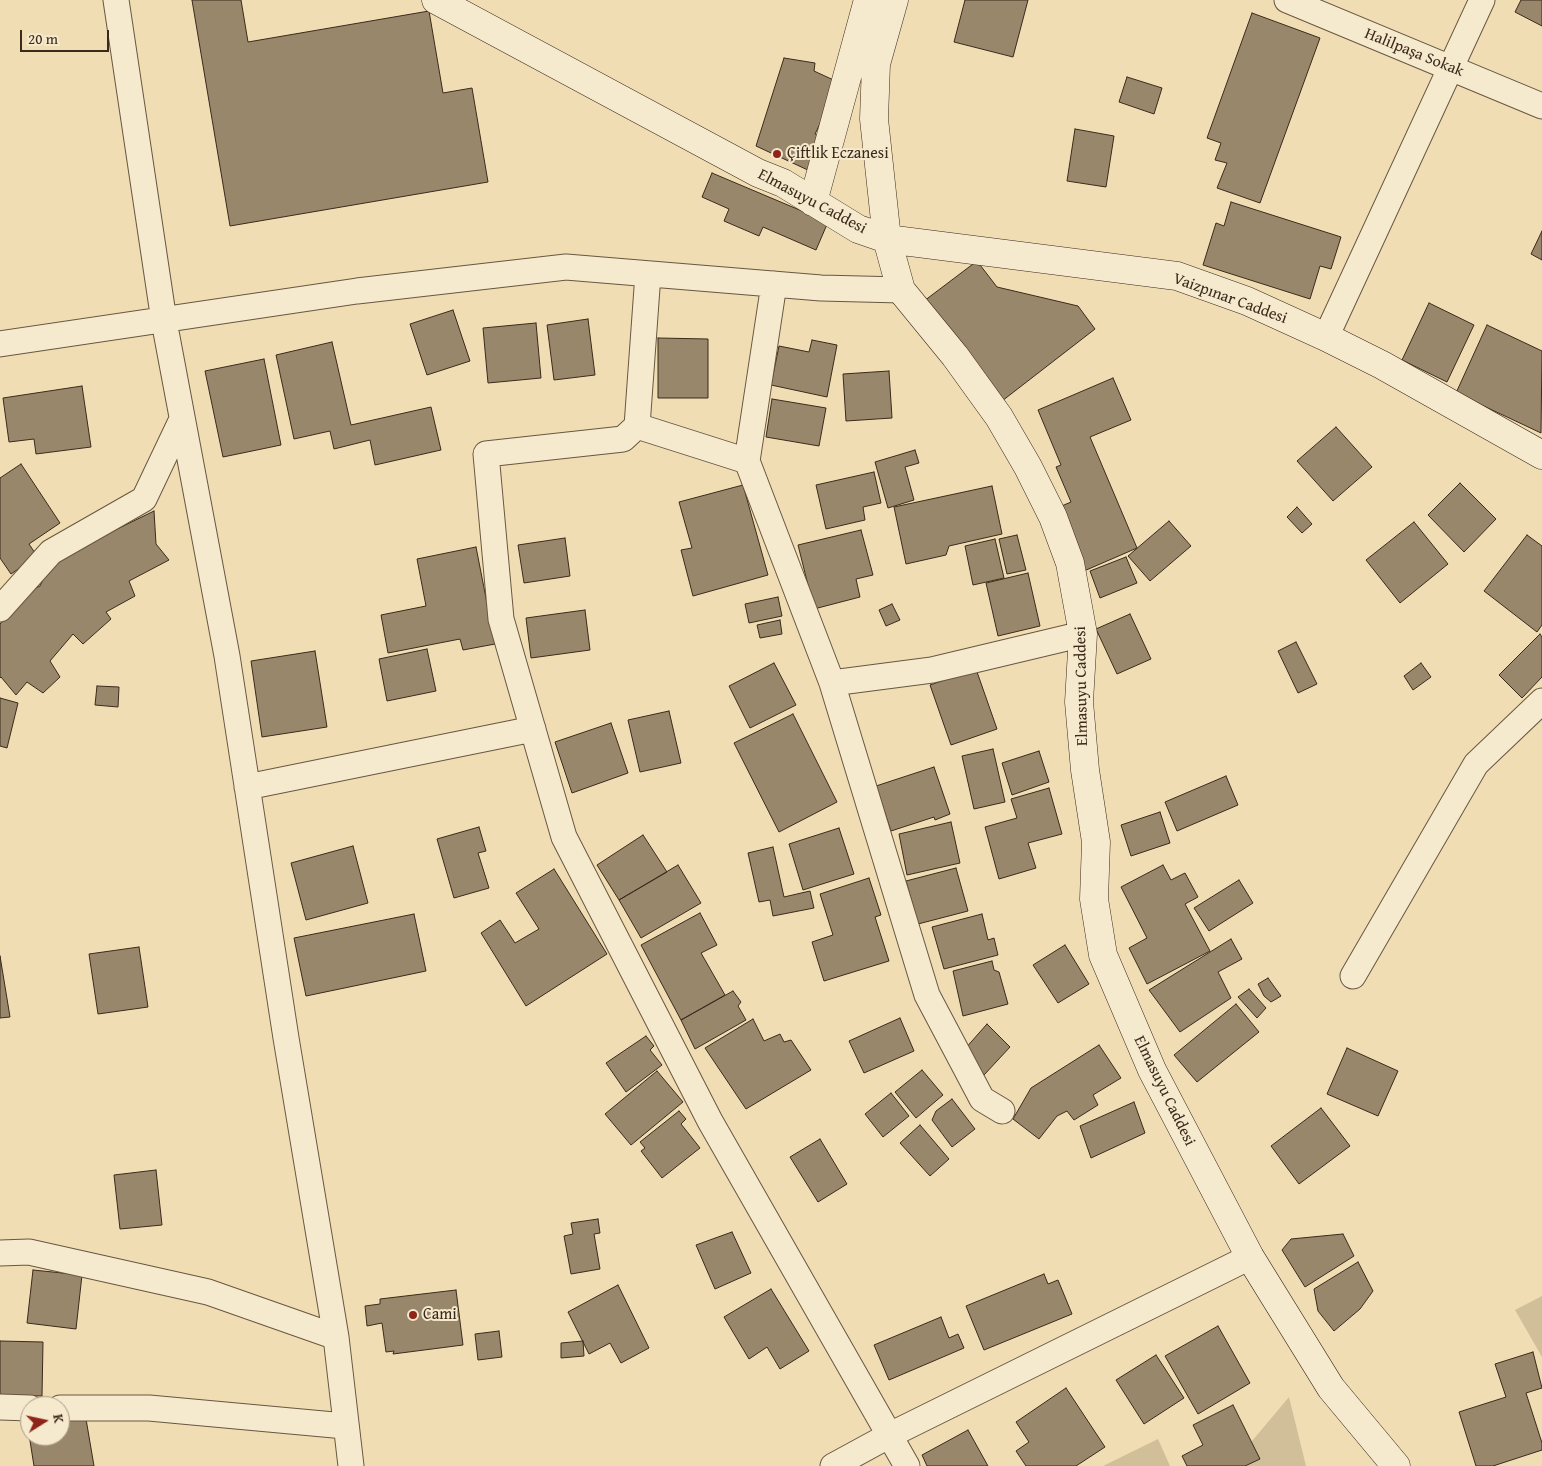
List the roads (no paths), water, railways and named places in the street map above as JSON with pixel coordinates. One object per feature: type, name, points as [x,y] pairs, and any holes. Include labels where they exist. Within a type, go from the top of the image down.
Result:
[{"type":"street","points":[[116,0],[164,321],[227,656],[336,1336],[351,1466]]},
{"type":"street","name":"Elmasuyu Caddesi","points":[[436,0],[758,173],[784,183],[858,228],[888,239],[900,290],[954,356],[994,410],[1028,467],[1053,517],[1070,564],[1083,634],[1079,702],[1085,770],[1096,842],[1094,899],[1103,955],[1152,1070],[1250,1258],[1331,1388],[1396,1466]]},
{"type":"street","points":[[813,202],[868,0]]},
{"type":"street","points":[[888,239],[874,119],[876,64],[894,0]]},
{"type":"street","name":"Halilpaşa Sokak","points":[[1286,0],[1542,106]]},
{"type":"street","points":[[1326,337],[1482,0]]},
{"type":"street","name":"Vaizpınar Caddesi","points":[[888,239],[1177,276],[1247,302],[1326,337],[1382,365],[1542,455]]},
{"type":"street","points":[[0,344],[357,291],[566,268],[774,284],[900,290]]},
{"type":"street","points":[[648,274],[638,426],[623,439],[486,454],[501,619],[564,837],[710,1121],[907,1466]]},
{"type":"street","points":[[774,284],[747,461],[832,683],[927,995],[982,1099],[1002,1111]]},
{"type":"street","points":[[0,609],[51,552],[144,499],[182,419]]},
{"type":"street","points":[[638,426],[747,461]]},
{"type":"street","points":[[832,683],[932,670],[1083,634]]},
{"type":"street","points":[[1353,976],[1476,764],[1542,701]]},
{"type":"street","points":[[247,787],[533,729]]},
{"type":"street","points":[[0,1253],[29,1252],[208,1292],[336,1336]]},
{"type":"street","points":[[833,1466],[890,1435],[1250,1258]]},
{"type":"street","points":[[0,1407],[20,1408]]},
{"type":"street","points":[[70,1408],[149,1408],[345,1426]]},
{"type":"place","name":"Çiftlik Eczanesi","points":[[777,154]]},
{"type":"place","name":"Cami","points":[[413,1315]]}]
